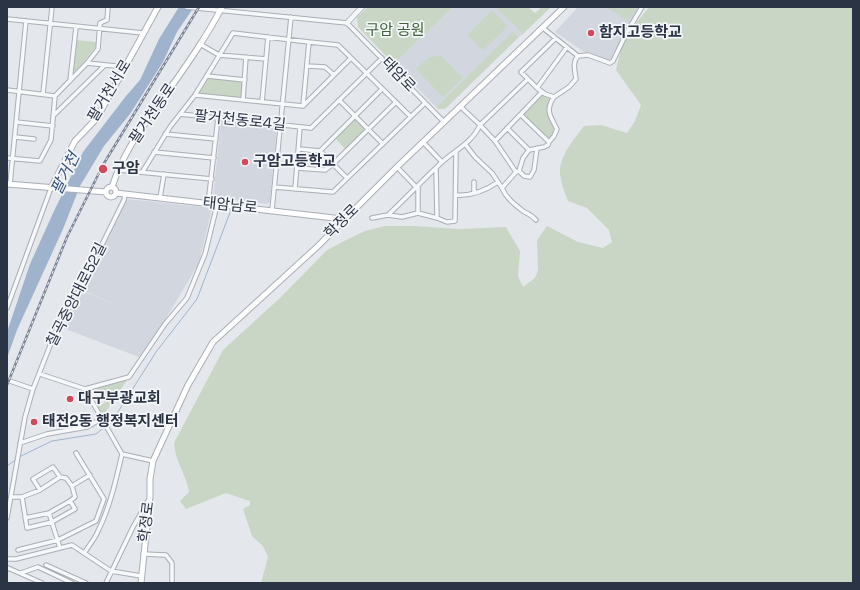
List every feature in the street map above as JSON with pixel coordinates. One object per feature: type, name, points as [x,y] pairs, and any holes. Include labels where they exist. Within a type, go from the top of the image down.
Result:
[{"type":"main road","name":"팔거천서로","points":[[53,188],[75,141],[97,118],[158,7]]},
{"type":"main road","name":"학정로","points":[[141,583],[153,460],[188,385],[213,342],[343,221],[396,168],[564,7]]},
{"type":"main road","name":"팔거천동로","points":[[112,187],[124,156],[146,121],[169,91],[222,8]]},
{"type":"main road","points":[[8,184],[106,192]]},
{"type":"main road","points":[[112,187],[116,193],[109,197],[106,192],[108,188],[112,187]]},
{"type":"main road","name":"태암남로","points":[[116,193],[272,210],[334,218],[343,221]]},
{"type":"street","points":[[43,94],[52,7]]},
{"type":"street","points":[[7,158],[40,161],[51,140],[55,96],[88,63],[98,49],[100,23],[107,20],[108,7]]},
{"type":"street","points":[[186,7],[212,9],[222,8],[346,23],[362,7]]},
{"type":"street","points":[[543,28],[578,56],[588,55],[610,63],[614,61],[627,32],[642,7]]},
{"type":"street","points":[[272,210],[291,17]]},
{"type":"street","points":[[7,19],[143,33]]},
{"type":"street","points":[[8,184],[13,158],[26,21]]},
{"type":"street","name":"태암로","points":[[346,23],[444,122]]},
{"type":"street","points":[[70,81],[76,27]]},
{"type":"street","name":"팔거천동로4길","points":[[143,172],[159,144],[195,95],[233,33],[268,37]]},
{"type":"street","points":[[262,102],[268,37],[338,45],[350,59],[410,116]]},
{"type":"street","points":[[554,97],[542,92],[521,72],[555,39]]},
{"type":"street","points":[[303,106],[309,42]]},
{"type":"street","points":[[200,44],[219,55],[266,59]]},
{"type":"street","points":[[537,88],[567,47]]},
{"type":"street","points":[[502,188],[517,172],[528,150],[548,145],[554,136],[557,129],[549,114],[549,107],[554,97],[569,87],[576,79],[574,65],[575,59],[578,56]]},
{"type":"street","points":[[244,100],[246,57]]},
{"type":"street","name":"팔거천동로4길","points":[[180,114],[311,128],[382,58]]},
{"type":"street","points":[[303,106],[350,59]]},
{"type":"street","points":[[88,63],[125,67]]},
{"type":"street","points":[[53,116],[105,65]]},
{"type":"street","points":[[307,66],[325,67],[334,75]]},
{"type":"street","points":[[206,76],[245,80]]},
{"type":"street","points":[[388,215],[442,162],[476,134],[480,125],[528,79]]},
{"type":"street","points":[[347,178],[320,151],[382,89]]},
{"type":"street","points":[[7,90],[55,96]]},
{"type":"street","points":[[495,141],[542,92]]},
{"type":"street","points":[[195,95],[303,106]]},
{"type":"street","points":[[339,100],[383,144]]},
{"type":"street","points":[[297,168],[325,170],[333,164],[396,102]]},
{"type":"street","points":[[274,187],[333,192],[425,103]]},
{"type":"street","points":[[460,107],[495,141],[517,172],[524,176],[530,177],[534,170],[537,148]]},
{"type":"street","points":[[521,115],[549,142]]},
{"type":"street","points":[[208,204],[218,118]]},
{"type":"street","points":[[16,122],[52,126]]},
{"type":"street","name":"팔거천동로4길","points":[[300,127],[299,149],[320,151]]},
{"type":"street","points":[[507,128],[528,150]]},
{"type":"street","points":[[166,134],[216,139]]},
{"type":"street","points":[[15,137],[34,139]]},
{"type":"street","points":[[423,142],[442,162]]},
{"type":"street","points":[[465,144],[475,157],[492,173],[502,188],[505,196],[533,216],[536,220]]},
{"type":"street","points":[[295,189],[299,149]]},
{"type":"street","points":[[154,152],[214,158]]},
{"type":"street","points":[[372,218],[388,215],[402,218],[418,213],[446,222],[455,221],[456,152]]},
{"type":"street","points":[[396,168],[418,187],[418,213]]},
{"type":"street","points":[[436,168],[437,218]]},
{"type":"street","points":[[118,170],[212,178]]},
{"type":"street","points":[[160,198],[164,174]]},
{"type":"street","points":[[474,182],[474,193]]},
{"type":"street","points":[[456,194],[463,195],[487,190],[498,182]]},
{"type":"street","points":[[7,308],[53,188]]},
{"type":"street","name":"칠곡중앙대로52길","points":[[11,497],[25,417],[34,389],[57,328],[79,291],[125,194]]},
{"type":"street","points":[[40,374],[85,389],[129,377],[165,324],[187,298],[205,254],[217,204]]},
{"type":"street","points":[[7,380],[34,389]]},
{"type":"street","points":[[85,389],[122,454],[114,489],[106,511],[98,532],[85,552]]},
{"type":"street","points":[[20,443],[47,434],[88,427],[101,419]]},
{"type":"street","points":[[18,550],[58,540],[96,521],[104,499],[76,453]]},
{"type":"street","points":[[122,454],[153,460]]},
{"type":"street","points":[[40,490],[33,479],[53,466],[60,477]]},
{"type":"street","points":[[72,486],[90,475]]},
{"type":"street","points":[[7,518],[8,502],[11,497],[22,497],[40,490],[60,477],[66,478],[72,486],[75,497],[49,513],[25,518]]},
{"type":"street","points":[[22,497],[27,528],[52,522],[75,510],[70,501]]},
{"type":"street","points":[[106,583],[144,506],[150,497]]},
{"type":"street","points":[[49,513],[60,548]]},
{"type":"street","points":[[7,559],[16,559],[72,545],[85,552],[111,571],[141,576]]},
{"type":"street","points":[[143,554],[166,555],[172,562],[172,583]]},
{"type":"street","points":[[44,570],[47,564],[86,583]]},
{"type":"street","points":[[7,569],[8,568],[21,573],[42,583]]},
{"type":"street","points":[[21,573],[38,568],[72,583]]},
{"type":"shaded area","points":[[453,7],[495,7],[523,34],[519,37],[513,31],[436,107],[394,64]]},
{"type":"shaded area","name":"함지고등학교","points":[[578,7],[641,7],[623,35],[609,62],[584,52],[555,32]]},
{"type":"shaded area","name":"구암고등학교","points":[[221,121],[277,126],[270,202],[267,204],[213,197]]},
{"type":"shaded area","points":[[126,199],[212,208],[199,263],[162,325],[139,357],[63,328],[83,291],[122,308],[83,290]]},
{"type":"green space","name":"구암 공원","points":[[368,7],[453,7],[394,64],[358,27],[357,17]]},
{"type":"green space","points":[[495,7],[528,7],[535,13],[542,7],[551,7],[523,34]]},
{"type":"green space","points":[[606,7],[638,7],[628,21]]},
{"type":"green space","points":[[649,7],[853,7],[853,583],[261,583],[268,557],[263,546],[252,536],[243,509],[250,505],[250,501],[226,493],[186,509],[180,501],[189,492],[186,479],[176,456],[174,443],[223,350],[281,297],[326,251],[365,231],[385,226],[415,226],[459,229],[506,227],[520,251],[518,276],[523,287],[535,278],[538,270],[537,240],[547,226],[578,242],[603,248],[612,242],[609,230],[587,208],[568,201],[561,181],[560,167],[568,148],[584,126],[601,125],[627,133],[635,121],[641,105],[616,70],[626,36]]},
{"type":"green space","points":[[492,10],[508,26],[483,50],[467,35]]},
{"type":"green space","points":[[513,31],[519,37],[445,109],[438,109],[436,107]]},
{"type":"green space","points":[[76,40],[96,42],[96,46],[76,72],[73,71]]},
{"type":"green space","points":[[441,56],[463,78],[443,97],[416,69],[429,57]]},
{"type":"green space","points":[[206,79],[240,80],[243,83],[242,95],[239,97],[202,94],[199,91]]},
{"type":"green space","points":[[542,94],[553,98],[549,107],[556,129],[549,140],[523,115]]},
{"type":"green space","points":[[355,118],[367,129],[346,150],[335,138]]},
{"type":"green space","points":[[129,377],[101,419],[95,408],[105,403],[95,386]]},
{"type":"water","points":[[179,7],[194,7],[177,32],[163,62],[130,114],[104,146],[80,186],[63,229],[17,330],[7,358],[7,332],[30,264],[54,211],[83,152],[140,80],[159,39]]},
{"type":"waterway","points":[[108,425],[111,423],[156,352],[197,299],[231,210]]},
{"type":"waterway","points":[[19,457],[52,441],[96,434],[105,427]]},
{"type":"waterway","points":[[7,466],[17,459]]},
{"type":"railway","points":[[7,385],[67,237],[103,165],[199,7]]},
{"type":"place","name":"함지고등학교","points":[[591,33]]},
{"type":"place","name":"구암고등학교","points":[[245,162]]},
{"type":"place","name":"구암","points":[[103,169]]},
{"type":"place","name":"대구부광교회","points":[[70,399]]},
{"type":"place","name":"태전2동 행정복지센터","points":[[34,422]]},
{"type":"water label","name":"팔거천","points":[[66,174]]}]
